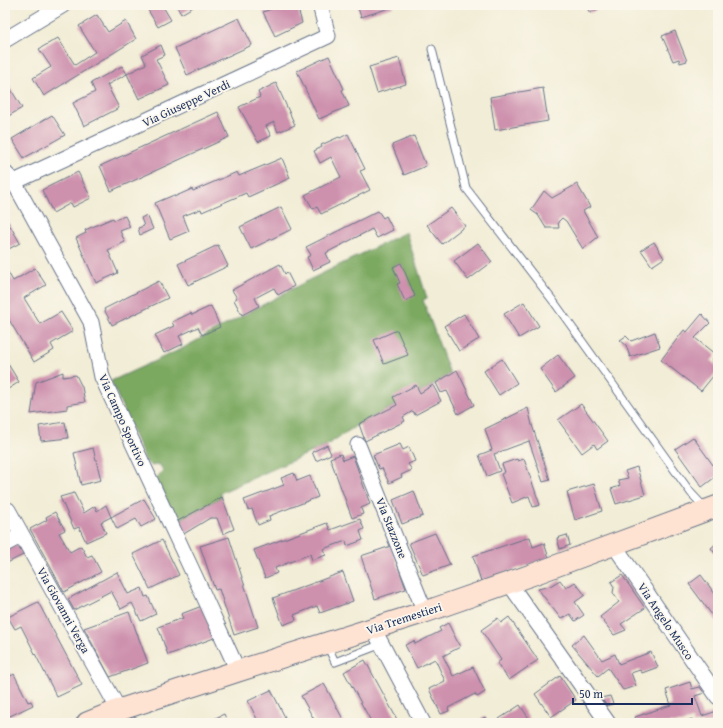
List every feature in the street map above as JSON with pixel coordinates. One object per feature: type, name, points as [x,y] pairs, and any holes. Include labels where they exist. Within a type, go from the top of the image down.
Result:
[{"type":"main road","name":"Via Tremestieri","points":[[87,723],[119,710],[326,644],[377,636],[424,612],[534,574],[712,508]]},
{"type":"street","points":[[5,40],[63,5]]},
{"type":"street","name":"Via Giuseppe Verdi","points":[[10,178],[328,36],[320,5]]},
{"type":"street","name":"Via Campo Sportivo","points":[[10,178],[91,322],[102,377],[208,603],[238,671]]},
{"type":"street","name":"Via Stazzone","points":[[358,445],[424,612]]},
{"type":"street","name":"Via Giovanni Verga","points":[[8,510],[119,710]]},
{"type":"street","points":[[5,544],[22,535]]},
{"type":"street","name":"Via Angelo Musco","points":[[614,544],[718,697]]},
{"type":"street","points":[[509,583],[608,723]]},
{"type":"street","points":[[377,636],[423,723]]},
{"type":"lane","points":[[432,49],[466,188],[554,302],[691,493],[712,508]]},
{"type":"green space","points":[[406,232],[427,298],[423,300],[450,374],[420,393],[359,424],[327,445],[220,493],[222,497],[176,522],[156,483],[157,478],[163,470],[159,464],[152,466],[146,462],[111,381],[181,349],[305,282]]},
{"type":"building","points":[[145,5],[162,5],[171,20],[158,27]]},
{"type":"building","points":[[176,5],[192,5],[193,7],[181,14]]},
{"type":"building","points":[[269,5],[297,5],[302,23],[275,36],[263,12],[271,9]]},
{"type":"building","points":[[357,5],[392,5],[393,7],[361,17]]},
{"type":"building","points":[[585,5],[605,5],[590,13]]},
{"type":"building","points":[[97,15],[108,32],[126,21],[136,39],[44,96],[33,78],[51,67],[39,49],[58,38],[75,65],[95,52],[79,26]]},
{"type":"building","points":[[239,18],[252,45],[187,75],[175,48]]},
{"type":"building","points":[[675,31],[687,61],[680,63],[679,59],[673,61],[662,36]]},
{"type":"building","points":[[161,45],[165,55],[156,59],[169,85],[139,99],[127,74],[146,64],[142,55]]},
{"type":"building","points":[[329,56],[344,89],[342,90],[349,106],[319,119],[297,71]]},
{"type":"building","points":[[399,58],[406,84],[377,93],[369,67]]},
{"type":"building","points":[[122,66],[127,74],[107,85],[119,108],[84,126],[73,103],[95,92],[91,83]]},
{"type":"building","points":[[276,83],[295,125],[278,132],[274,122],[266,126],[271,136],[258,142],[239,107],[260,97],[258,92]]},
{"type":"building","points":[[9,86],[22,108],[5,118],[5,88]]},
{"type":"building","points":[[543,88],[548,121],[495,130],[490,97]]},
{"type":"building","points":[[218,112],[229,137],[111,191],[100,166]]},
{"type":"building","points":[[52,115],[65,135],[24,158],[12,139]]},
{"type":"building","points":[[348,134],[365,169],[360,171],[370,190],[321,214],[317,207],[313,209],[305,195],[341,177],[331,157],[320,163],[314,151],[322,147],[321,145]]},
{"type":"building","points":[[414,136],[426,166],[404,175],[392,145]]},
{"type":"building","points":[[282,158],[290,178],[248,197],[246,193],[202,212],[201,209],[183,216],[189,231],[170,239],[155,203],[192,189],[193,191],[237,172],[239,176]]},
{"type":"building","points":[[78,172],[91,198],[73,207],[71,203],[53,213],[42,190]]},
{"type":"building","points":[[577,184],[590,207],[583,211],[598,237],[583,249],[566,221],[562,218],[558,222],[559,228],[546,228],[538,215],[531,210],[544,191],[552,198]]},
{"type":"building","points":[[281,207],[292,229],[251,249],[240,227]]},
{"type":"building","points":[[451,208],[465,226],[442,244],[427,225]]},
{"type":"building","points":[[378,211],[383,218],[386,216],[393,230],[377,238],[372,229],[326,253],[330,262],[313,270],[307,257],[311,255],[306,247]]},
{"type":"building","points":[[147,215],[153,229],[140,235],[138,228],[144,226],[141,218]]},
{"type":"building","points":[[125,216],[130,227],[120,231],[125,242],[108,250],[118,273],[96,283],[76,238],[86,233],[85,230],[113,218],[114,220]]},
{"type":"building","points":[[8,222],[20,243],[5,251],[5,224]]},
{"type":"building","points":[[654,242],[664,258],[652,266],[641,250]]},
{"type":"building","points":[[478,243],[492,262],[468,280],[454,261]]},
{"type":"building","points":[[218,245],[228,266],[188,285],[178,264]]},
{"type":"building","points":[[401,263],[415,296],[405,301],[397,284],[400,283],[393,267]]},
{"type":"building","points":[[280,264],[285,274],[287,272],[294,286],[278,295],[274,288],[255,298],[259,306],[242,315],[234,300],[237,298],[232,290]]},
{"type":"building","points":[[5,267],[13,281],[35,268],[46,285],[24,298],[40,324],[61,312],[73,331],[51,344],[54,350],[34,362],[5,313]]},
{"type":"building","points":[[159,281],[168,298],[112,325],[104,309]]},
{"type":"building","points":[[524,302],[539,326],[519,338],[504,314]]},
{"type":"building","points":[[211,306],[220,327],[202,335],[198,327],[179,336],[183,344],[164,353],[155,335],[174,326],[172,322]]},
{"type":"building","points":[[464,314],[479,339],[459,351],[444,326]]},
{"type":"building","points":[[702,314],[710,323],[695,338],[716,355],[711,361],[718,367],[718,370],[701,391],[661,360],[684,330],[687,332]]},
{"type":"building","points":[[397,330],[408,355],[384,364],[374,340]]},
{"type":"building","points":[[655,332],[660,347],[630,357],[626,345],[620,340],[626,336],[631,341]]},
{"type":"building","points":[[558,355],[575,378],[556,392],[540,369]]},
{"type":"building","points":[[5,359],[19,382],[5,391]]},
{"type":"building","points":[[502,359],[517,383],[499,395],[484,371]]},
{"type":"building","points":[[457,370],[474,405],[458,414],[447,391],[441,393],[436,383]]},
{"type":"building","points":[[63,372],[63,377],[76,375],[82,387],[85,402],[67,405],[67,409],[31,414],[36,382]]},
{"type":"building","points":[[416,385],[420,393],[433,385],[441,401],[415,415],[413,411],[403,417],[405,421],[365,441],[359,424],[397,405],[393,397]]},
{"type":"building","points":[[581,404],[608,441],[597,449],[594,444],[582,453],[558,420]]},
{"type":"building","points":[[528,408],[550,480],[543,482],[529,441],[494,454],[500,471],[487,476],[479,455],[492,450],[485,429]]},
{"type":"building","points":[[65,422],[68,438],[41,441],[39,426]]},
{"type":"building","points":[[693,437],[718,472],[718,475],[702,487],[675,449]]},
{"type":"building","points":[[400,444],[403,450],[409,447],[415,461],[408,464],[412,470],[389,483],[382,468],[379,469],[373,455]]},
{"type":"building","points":[[327,445],[331,454],[316,461],[312,452]]},
{"type":"building","points":[[93,448],[101,480],[81,485],[74,453]]},
{"type":"building","points":[[341,454],[343,460],[353,456],[370,504],[361,508],[363,514],[352,518],[330,458]]},
{"type":"building","points":[[517,459],[518,461],[524,459],[540,505],[533,507],[529,496],[512,503],[501,474],[505,472],[502,464]]},
{"type":"building","points":[[637,467],[645,495],[616,504],[611,489],[620,486],[618,480],[628,478],[625,471]]},
{"type":"building","points":[[294,473],[297,481],[310,476],[318,497],[269,516],[270,520],[258,525],[252,509],[248,510],[244,500],[284,485],[281,478]]},
{"type":"building","points":[[594,484],[602,511],[575,520],[567,492]]},
{"type":"building","points":[[414,491],[423,516],[402,524],[393,500]]},
{"type":"building","points":[[74,493],[84,513],[95,506],[97,511],[106,505],[111,517],[101,522],[106,533],[86,542],[79,527],[74,529],[60,497]]},
{"type":"building","points":[[222,497],[234,529],[223,534],[217,518],[210,518],[182,535],[176,522]]},
{"type":"building","points":[[144,499],[156,519],[141,527],[136,519],[117,529],[111,517]]},
{"type":"building","points":[[55,512],[65,530],[59,533],[70,552],[81,546],[87,557],[92,555],[101,572],[64,592],[30,529],[47,520],[46,517]]},
{"type":"building","points":[[360,519],[364,529],[360,531],[363,540],[347,546],[346,541],[323,549],[326,555],[312,560],[310,554],[275,568],[277,573],[265,578],[254,550],[327,523],[330,530]]},
{"type":"building","points":[[435,533],[450,565],[423,575],[409,543]]},
{"type":"building","points":[[567,535],[570,545],[560,549],[557,538]]},
{"type":"building","points":[[229,537],[258,627],[234,635],[219,589],[215,590],[200,546]]},
{"type":"building","points":[[530,537],[533,547],[544,543],[549,558],[481,581],[473,556]]},
{"type":"building","points":[[162,540],[179,575],[150,589],[133,554]]},
{"type":"building","points":[[718,542],[718,558],[711,548]]},
{"type":"building","points":[[17,544],[23,555],[5,564],[5,550]]},
{"type":"building","points":[[391,546],[406,589],[375,599],[361,556]]},
{"type":"building","points":[[117,572],[128,594],[142,588],[145,597],[148,596],[156,614],[141,621],[132,603],[121,609],[111,591],[74,610],[68,599]]},
{"type":"building","points":[[343,572],[353,601],[320,613],[317,606],[294,615],[296,620],[283,625],[273,598]]},
{"type":"building","points":[[622,575],[645,608],[621,624],[626,630],[614,635],[600,617],[619,602],[613,593],[614,587],[611,582]]},
{"type":"building","points":[[701,575],[718,598],[718,623],[689,584]]},
{"type":"building","points":[[560,580],[566,588],[575,582],[585,595],[575,602],[584,615],[575,621],[570,614],[561,619],[538,589],[550,586]]},
{"type":"building","points":[[38,602],[82,685],[57,697],[21,626],[15,629],[8,617]]},
{"type":"building","points":[[202,606],[214,638],[168,655],[158,627],[183,618],[181,614]]},
{"type":"building","points":[[129,612],[148,663],[110,677],[84,628]]},
{"type":"building","points":[[509,617],[538,660],[509,680],[497,663],[501,660],[481,630],[498,618],[501,623]]},
{"type":"building","points":[[448,623],[460,647],[443,656],[453,676],[473,667],[485,692],[477,697],[475,694],[448,708],[449,711],[441,714],[429,689],[445,681],[435,659],[417,668],[405,645],[414,641],[415,644],[441,631],[439,628]]},
{"type":"building","points":[[584,635],[602,660],[615,654],[619,664],[651,652],[658,667],[642,673],[640,670],[631,673],[636,686],[623,690],[608,668],[598,676],[572,645]]},
{"type":"building","points":[[365,660],[399,723],[372,723],[344,672]]},
{"type":"building","points":[[5,664],[11,676],[14,674],[28,702],[31,701],[33,705],[8,717],[5,712]]},
{"type":"building","points":[[560,676],[576,700],[551,717],[535,694]]},
{"type":"building","points":[[690,682],[692,689],[700,687],[704,693],[695,696],[702,716],[717,711],[718,723],[693,723],[692,719],[681,723],[637,723],[635,717],[671,705],[666,690]]},
{"type":"building","points":[[324,684],[345,723],[316,723],[301,696]]},
{"type":"building","points":[[271,690],[288,723],[259,723],[248,701]]},
{"type":"building","points":[[610,696],[613,704],[607,706],[601,698]]},
{"type":"building","points":[[520,705],[532,723],[501,723],[499,719]]},
{"type":"building","points":[[224,714],[228,723],[205,723]]},
{"type":"building","points":[[485,717],[489,723],[474,723]]}]
